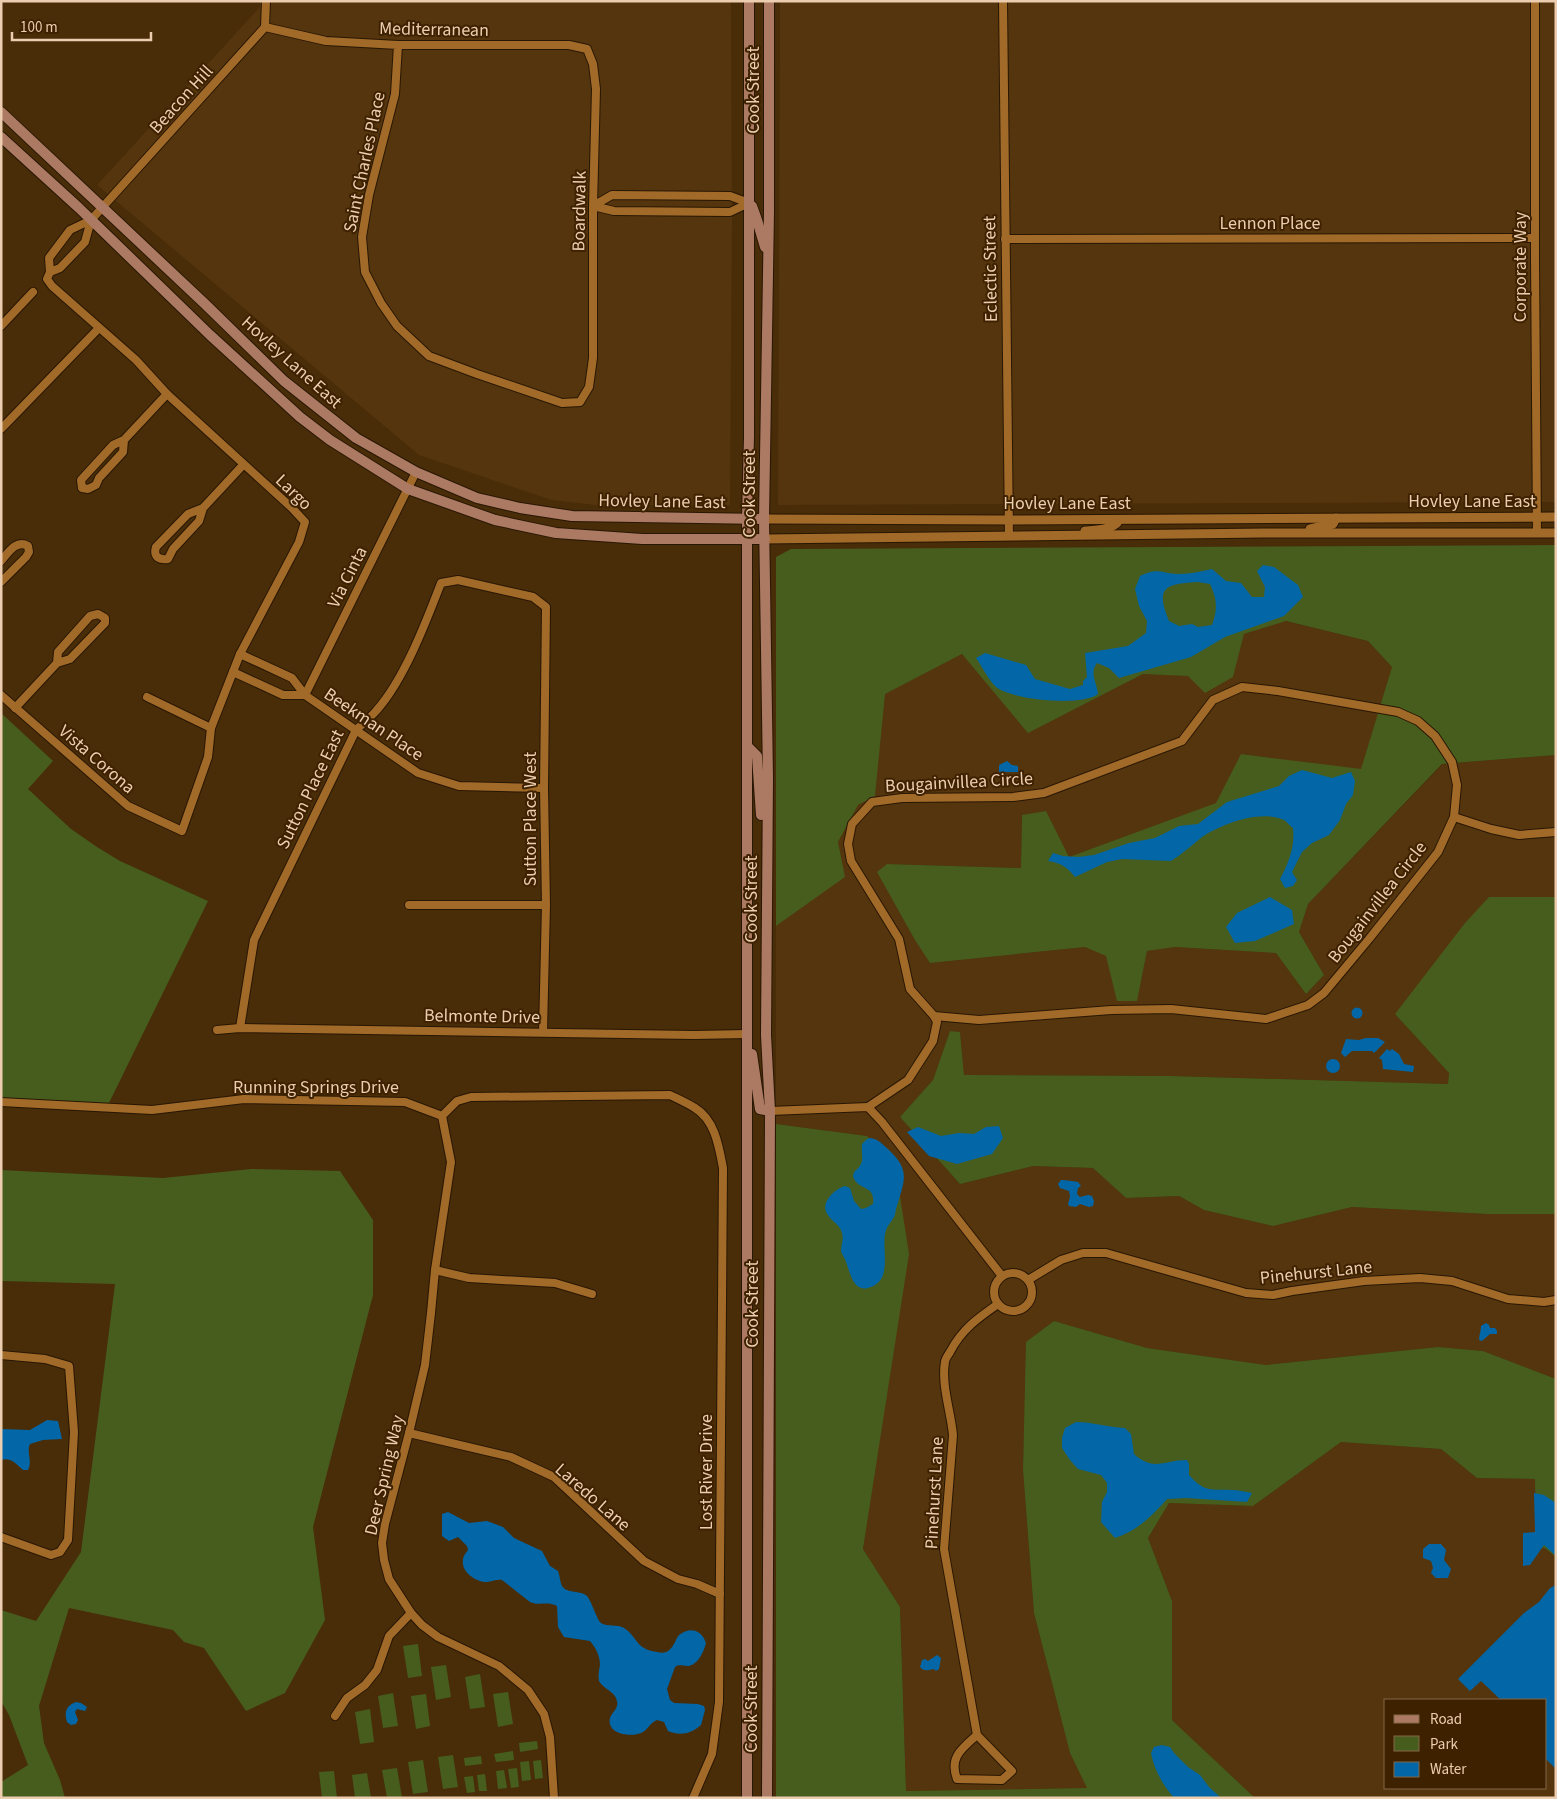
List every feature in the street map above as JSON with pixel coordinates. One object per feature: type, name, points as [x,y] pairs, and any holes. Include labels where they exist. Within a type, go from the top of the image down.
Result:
[{"type":"main road","name":"Cook Street","points":[[747,1798],[749,1]]},
{"type":"main road","name":"Cook Street","points":[[767,1798],[770,1111],[766,1035],[768,778],[764,519],[769,1]]},
{"type":"main road","name":"Hovley Lane East","points":[[1,112],[170,271],[284,382],[356,438],[416,472],[477,498],[520,508],[572,516],[764,519]]},
{"type":"main road","name":"Hovley Lane East","points":[[1,137],[300,417],[346,451],[408,489],[495,520],[556,533],[642,539],[765,539]]},
{"type":"main road","points":[[750,203],[758,220],[768,257]]},
{"type":"main road","points":[[748,748],[757,756],[759,764],[761,844],[767,881]]},
{"type":"main road","points":[[747,1034],[756,1077],[760,1109],[770,1111]]},
{"type":"street","points":[[265,27],[266,1]]},
{"type":"street","name":"Eclectic Street","points":[[1003,1],[1010,536]]},
{"type":"street","name":"Corporate Way","points":[[1535,1],[1537,533]]},
{"type":"street","name":"Mediterranean","points":[[265,27],[326,41],[398,45],[569,45],[587,49],[593,64]]},
{"type":"street","name":"Beacon Hill","points":[[102,209],[265,27]]},
{"type":"street","name":"Saint Charles Place","points":[[398,45],[395,94],[369,195],[362,237],[365,272],[381,303],[396,326],[429,356],[562,402],[580,402],[589,388],[593,358]]},
{"type":"street","name":"Boardwalk","points":[[593,64],[596,89],[593,206],[593,358]]},
{"type":"street","points":[[593,206],[612,195],[730,196],[750,203]]},
{"type":"street","points":[[593,206],[614,211],[730,212],[750,203]]},
{"type":"street","points":[[91,220],[85,242],[60,268],[50,272],[49,258],[70,230],[91,220],[102,209]]},
{"type":"street","name":"Lennon Place","points":[[1005,239],[1535,238]]},
{"type":"street","name":"Largo","points":[[50,272],[47,279],[52,286],[136,360],[167,394],[305,522],[299,542],[240,654],[211,728],[208,756],[182,831]]},
{"type":"street","points":[[1,326],[33,292]]},
{"type":"street","points":[[1,429],[99,328]]},
{"type":"street","points":[[124,440],[124,452],[99,478],[96,485],[88,489],[82,488],[81,480],[87,472],[113,444],[124,440],[167,394]]},
{"type":"street","points":[[203,508],[199,521],[173,549],[168,559],[157,558],[155,554],[156,547],[188,514],[203,508],[243,465]]},
{"type":"street","name":"Via Cinta","points":[[305,695],[416,472]]},
{"type":"street","name":"Hovley Lane East","points":[[764,519],[1119,520],[1556,517]]},
{"type":"street","points":[[1270,533],[1328,526],[1333,524],[1336,518]]},
{"type":"street","points":[[1065,536],[1108,528],[1119,520]]},
{"type":"street","name":"Hovley Lane East","points":[[765,539],[1270,533],[1556,533]]},
{"type":"street","points":[[1,561],[16,545],[26,544],[29,549],[26,557],[1,582]]},
{"type":"street","name":"Sutton Place East","points":[[240,1028],[254,940],[356,730],[376,711],[398,679],[424,627],[441,583],[458,580],[533,597],[546,607]]},
{"type":"street","name":"Sutton Place West","points":[[543,1032],[546,905],[544,788],[546,607]]},
{"type":"street","points":[[15,708],[57,663],[70,659],[104,623],[105,618],[98,614],[90,616],[58,652],[57,663]]},
{"type":"street","name":"Beekman Place","points":[[240,654],[292,678],[305,695],[418,773],[459,786],[544,788]]},
{"type":"street","name":"Beekman Place","points":[[233,672],[283,695],[305,695]]},
{"type":"street","name":"Bougainvillea Circle","points":[[1242,687],[1278,691],[1398,712],[1418,721],[1435,736],[1452,762],[1457,785],[1454,817],[1438,852],[1324,993],[1308,1006],[1266,1018],[1170,1009],[1112,1010],[979,1020],[934,1016],[910,989],[899,939],[851,861],[848,844],[852,824],[872,802],[902,798],[1014,797],[1044,793],[1182,740],[1213,700],[1242,687]]},
{"type":"street","name":"Vista Corona","points":[[1,695],[128,806],[182,831]]},
{"type":"street","points":[[147,698],[211,728]]},
{"type":"street","points":[[1454,817],[1491,829],[1519,835],[1556,832]]},
{"type":"street","points":[[409,905],[546,905]]},
{"type":"street","points":[[770,1111],[868,1107],[908,1080],[933,1042],[937,1022],[934,1016]]},
{"type":"street","name":"Belmonte Drive","points":[[217,1030],[240,1028],[694,1035],[747,1034]]},
{"type":"street","name":"Lost River Drive","points":[[442,1116],[457,1101],[471,1097],[670,1095],[697,1108],[711,1124],[718,1143],[723,1168],[719,1702],[712,1754],[693,1798]]},
{"type":"street","name":"Running Springs Drive","points":[[1,1102],[152,1110],[244,1099],[405,1102],[442,1116]]},
{"type":"street","points":[[868,1107],[882,1122],[1002,1276]]},
{"type":"street","name":"Deer Spring Way","points":[[442,1116],[451,1162],[435,1270],[424,1365],[409,1433],[385,1524],[382,1543],[384,1560],[389,1579],[411,1613],[422,1625],[438,1637],[499,1666],[528,1690],[544,1714],[550,1737],[554,1798]]},
{"type":"street","name":"Pinehurst Lane","points":[[1028,1280],[1062,1260],[1083,1253],[1106,1253],[1246,1293],[1273,1295],[1364,1281],[1420,1278],[1452,1281],[1508,1299],[1544,1302],[1556,1300]]},
{"type":"street","points":[[435,1270],[469,1278],[555,1283],[592,1294]]},
{"type":"street","points":[[1013,1272],[1019,1273],[1028,1280],[1033,1291],[1032,1297],[1025,1306],[1014,1311],[1003,1308],[998,1304],[994,1292],[997,1281],[1002,1276],[1013,1272]]},
{"type":"street","name":"Pinehurst Lane","points":[[977,1735],[944,1549],[953,1435],[946,1395],[945,1361],[957,1338],[964,1330],[998,1304]]},
{"type":"street","points":[[1,1355],[46,1359],[69,1366],[74,1432],[68,1540],[60,1552],[51,1556],[1,1537]]},
{"type":"street","name":"Laredo Lane","points":[[409,1433],[511,1457],[554,1477],[644,1561],[678,1579],[697,1584],[720,1594]]},
{"type":"street","points":[[335,1716],[347,1698],[365,1685],[377,1670],[389,1636],[411,1613]]},
{"type":"street","points":[[977,1735],[1012,1771],[1002,1780],[957,1780],[953,1769],[956,1757],[977,1735]]},
{"type":"shaded area","points":[[260,1],[731,1],[730,505],[596,505],[551,500],[419,455],[97,185],[260,7]]},
{"type":"shaded area","points":[[780,1],[1556,1],[1556,502],[778,505]]},
{"type":"shaded area","points":[[1285,621],[1368,641],[1392,667],[1361,770],[1242,754],[1217,803],[1069,857],[1046,811],[1022,815],[1021,868],[887,864],[930,963],[1085,947],[1106,955],[1137,1000],[1147,951],[1175,947],[1276,953],[1306,994],[1324,975],[1299,932],[1308,904],[1443,764],[1556,755],[1556,897],[1489,897],[1395,1014],[1449,1073],[1448,1084],[1171,1076],[964,1075],[960,1032],[950,1031],[933,1080],[900,1117],[960,1184],[1033,1166],[1093,1168],[1126,1198],[1179,1196],[1204,1210],[1273,1226],[1352,1207],[1487,1214],[1556,1214],[1556,1379],[1483,1351],[1438,1347],[1266,1365],[1147,1348],[1054,1321],[1027,1342],[1023,1470],[1034,1613],[1070,1753],[1088,1788],[906,1791],[900,1607],[863,1549],[908,1254],[867,1136],[776,1124],[776,926],[844,877],[838,842],[858,804],[875,795],[884,694],[962,654],[1029,732],[1143,674],[1233,677],[1244,634]]},
{"type":"shaded area","points":[[1341,1442],[1441,1449],[1477,1478],[1535,1479],[1536,1545],[1546,1549],[1556,1557],[1556,1798],[1255,1798],[1172,1720],[1172,1601],[1148,1538],[1169,1503],[1253,1506]]},
{"type":"green space","points":[[1556,545],[1556,755],[1442,764],[1308,904],[1299,932],[1324,975],[1306,994],[1276,953],[1175,947],[1147,951],[1137,1001],[1117,1001],[1106,956],[1085,947],[930,963],[877,872],[887,864],[1021,868],[1022,815],[1046,811],[1069,857],[1216,803],[1241,754],[1361,769],[1392,667],[1368,641],[1286,621],[1244,634],[1233,677],[1205,693],[1188,676],[1143,674],[1028,733],[962,654],[885,694],[875,796],[858,805],[838,842],[845,877],[776,926],[776,557],[791,549]]},
{"type":"green space","points":[[1,713],[53,761],[28,789],[71,829],[120,861],[208,901],[108,1105],[1,1098]]},
{"type":"green space","points":[[1489,897],[1556,897],[1556,1214],[1487,1214],[1352,1207],[1273,1226],[1204,1210],[1179,1196],[1126,1198],[1093,1168],[1033,1166],[960,1184],[900,1117],[933,1080],[950,1031],[960,1032],[964,1075],[1171,1076],[1448,1084],[1449,1073],[1395,1014],[1465,923]]},
{"type":"green space","points":[[776,1124],[867,1136],[895,1164],[909,1254],[863,1549],[900,1607],[906,1791],[1087,1788],[1070,1753],[1034,1613],[1023,1470],[1026,1342],[1054,1321],[1147,1348],[1266,1365],[1438,1347],[1483,1351],[1556,1379],[1556,1557],[1546,1549],[1536,1545],[1535,1479],[1477,1478],[1441,1449],[1341,1442],[1253,1506],[1169,1503],[1148,1538],[1172,1601],[1172,1720],[1255,1798],[776,1798]]},
{"type":"green space","points":[[251,1169],[340,1171],[373,1220],[373,1295],[313,1527],[325,1620],[285,1693],[246,1711],[204,1648],[184,1642],[173,1630],[69,1608],[39,1706],[44,1743],[60,1780],[65,1798],[1,1798],[1,1782],[28,1765],[9,1715],[1,1701],[1,1610],[36,1621],[81,1552],[115,1284],[1,1281],[1,1170],[163,1178]]},
{"type":"green space","points":[[418,1644],[422,1676],[408,1678],[403,1646]]},
{"type":"green space","points":[[446,1665],[451,1697],[436,1700],[431,1667]]},
{"type":"green space","points":[[480,1674],[485,1707],[470,1709],[465,1677]]},
{"type":"green space","points":[[508,1692],[513,1724],[498,1727],[493,1694]]},
{"type":"green space","points":[[393,1693],[398,1726],[383,1728],[378,1696]]},
{"type":"green space","points":[[426,1694],[430,1726],[416,1729],[411,1696]]},
{"type":"green space","points":[[370,1709],[374,1742],[360,1744],[355,1712]]},
{"type":"green space","points":[[537,1741],[538,1749],[520,1752],[519,1743]]},
{"type":"green space","points":[[513,1751],[514,1760],[496,1762],[494,1754]]},
{"type":"green space","points":[[453,1755],[458,1787],[443,1789],[438,1757]]},
{"type":"green space","points":[[481,1756],[482,1764],[465,1766],[464,1758]]},
{"type":"green space","points":[[423,1760],[428,1792],[413,1794],[408,1762]]},
{"type":"green space","points":[[541,1760],[543,1778],[535,1779],[533,1761]]},
{"type":"green space","points":[[529,1761],[531,1780],[522,1781],[520,1762]]},
{"type":"green space","points":[[397,1768],[402,1798],[387,1798],[382,1770]]},
{"type":"green space","points":[[517,1768],[519,1787],[511,1788],[508,1769]]},
{"type":"green space","points":[[504,1770],[507,1788],[498,1789],[496,1771]]},
{"type":"green space","points":[[334,1771],[337,1798],[322,1798],[319,1772]]},
{"type":"green space","points":[[367,1773],[371,1798],[355,1798],[352,1775]]},
{"type":"green space","points":[[485,1774],[487,1791],[479,1791],[477,1775]]},
{"type":"green space","points":[[473,1776],[475,1792],[467,1793],[464,1777]]},
{"type":"water","points":[[1263,565],[1274,567],[1298,585],[1303,597],[1284,616],[1225,637],[1191,657],[1119,678],[1109,668],[1097,663],[1094,674],[1098,694],[1089,698],[1063,701],[1047,700],[1005,692],[994,685],[976,658],[985,653],[1026,665],[1035,679],[1070,689],[1083,685],[1083,681],[1087,677],[1085,653],[1128,646],[1146,633],[1147,621],[1139,606],[1135,589],[1140,576],[1154,571],[1180,574],[1212,569],[1226,581],[1241,583],[1252,597],[1264,597],[1265,587],[1257,571]],"holes":[[[1198,582],[1210,584],[1216,604],[1212,625],[1198,627],[1192,624],[1179,626],[1169,621],[1163,601],[1163,594],[1166,590],[1178,584]]]},
{"type":"water","points":[[1007,761],[1012,765],[1018,766],[1018,772],[999,772],[999,765]]},
{"type":"water","points":[[1302,770],[1332,778],[1351,772],[1355,781],[1353,795],[1346,804],[1340,820],[1329,835],[1312,843],[1302,852],[1292,872],[1297,880],[1293,886],[1285,888],[1280,879],[1291,854],[1293,828],[1284,820],[1275,817],[1253,817],[1220,827],[1202,837],[1171,861],[1122,859],[1107,862],[1075,877],[1063,866],[1048,861],[1053,853],[1078,857],[1094,855],[1129,843],[1155,838],[1179,826],[1198,824],[1227,802],[1279,786],[1289,776]]},
{"type":"water","points":[[1270,897],[1292,910],[1294,924],[1255,941],[1235,943],[1226,927],[1237,913]]},
{"type":"water","points":[[1357,1007],[1363,1013],[1357,1019],[1351,1013]]},
{"type":"water","points":[[1378,1038],[1385,1042],[1374,1053],[1372,1051],[1352,1051],[1345,1057],[1341,1053],[1346,1039],[1359,1040]]},
{"type":"water","points":[[1387,1049],[1390,1051],[1392,1049],[1399,1054],[1404,1064],[1414,1066],[1413,1072],[1383,1069],[1382,1060],[1379,1058]]},
{"type":"water","points":[[1333,1059],[1338,1061],[1340,1066],[1338,1071],[1333,1073],[1328,1071],[1326,1066],[1328,1061]]},
{"type":"water","points":[[999,1126],[1003,1138],[992,1154],[957,1164],[929,1156],[907,1132],[918,1127],[941,1136],[959,1133],[974,1134],[986,1127]]},
{"type":"water","points":[[870,1138],[881,1142],[896,1157],[901,1164],[904,1176],[895,1216],[886,1230],[884,1271],[881,1279],[876,1284],[863,1288],[856,1284],[851,1276],[841,1251],[843,1238],[841,1230],[828,1215],[825,1206],[836,1190],[845,1186],[850,1188],[854,1201],[861,1209],[873,1204],[872,1193],[858,1184],[853,1176],[862,1162],[862,1144]]},
{"type":"water","points":[[1061,1180],[1078,1182],[1081,1186],[1078,1188],[1077,1194],[1080,1197],[1092,1196],[1093,1206],[1089,1207],[1080,1204],[1076,1207],[1069,1206],[1069,1191],[1060,1188],[1058,1184]]},
{"type":"water","points":[[1486,1323],[1490,1328],[1495,1328],[1497,1334],[1490,1334],[1482,1341],[1479,1340],[1481,1326]]},
{"type":"water","points":[[47,1420],[58,1421],[62,1439],[43,1440],[30,1444],[28,1470],[23,1470],[11,1460],[1,1460],[1,1429],[30,1430]]},
{"type":"water","points":[[1076,1422],[1125,1428],[1131,1434],[1134,1454],[1147,1463],[1159,1464],[1187,1460],[1189,1475],[1200,1485],[1213,1490],[1235,1490],[1252,1493],[1247,1502],[1186,1498],[1167,1499],[1144,1522],[1115,1538],[1101,1522],[1102,1502],[1107,1492],[1107,1483],[1101,1475],[1078,1469],[1062,1448],[1065,1428]]},
{"type":"water","points":[[1534,1493],[1544,1495],[1556,1503],[1556,1556],[1544,1545],[1530,1565],[1523,1566],[1523,1533],[1535,1532]]},
{"type":"water","points":[[448,1512],[469,1523],[487,1521],[503,1527],[514,1538],[542,1551],[550,1566],[558,1571],[562,1586],[587,1596],[601,1623],[624,1628],[645,1648],[663,1653],[672,1648],[679,1635],[683,1632],[691,1630],[699,1632],[706,1643],[702,1654],[692,1665],[675,1667],[667,1689],[670,1700],[674,1703],[704,1706],[705,1710],[701,1725],[681,1734],[668,1731],[664,1722],[657,1720],[639,1734],[621,1734],[612,1728],[610,1718],[616,1708],[617,1701],[614,1695],[599,1681],[599,1658],[590,1641],[564,1637],[558,1627],[557,1606],[530,1602],[502,1580],[483,1582],[470,1575],[463,1564],[468,1550],[467,1546],[458,1537],[449,1541],[442,1536],[442,1514]]},
{"type":"water","points":[[1429,1544],[1441,1544],[1446,1550],[1444,1560],[1451,1569],[1448,1578],[1436,1578],[1431,1573],[1433,1568],[1431,1561],[1423,1558],[1423,1549]]},
{"type":"water","points":[[1556,1585],[1556,1769],[1547,1760],[1547,1699],[1500,1699],[1481,1681],[1470,1691],[1458,1679],[1524,1613],[1539,1602],[1550,1588]]},
{"type":"water","points":[[937,1655],[941,1658],[939,1669],[936,1671],[934,1669],[925,1670],[920,1667],[922,1660],[928,1661]]},
{"type":"water","points":[[76,1702],[87,1707],[85,1711],[77,1709],[75,1712],[78,1720],[76,1724],[71,1725],[67,1722],[66,1712],[70,1705]]},
{"type":"water","points":[[1162,1745],[1170,1747],[1221,1798],[1174,1798],[1166,1788],[1152,1759],[1151,1753],[1154,1747]]}]
